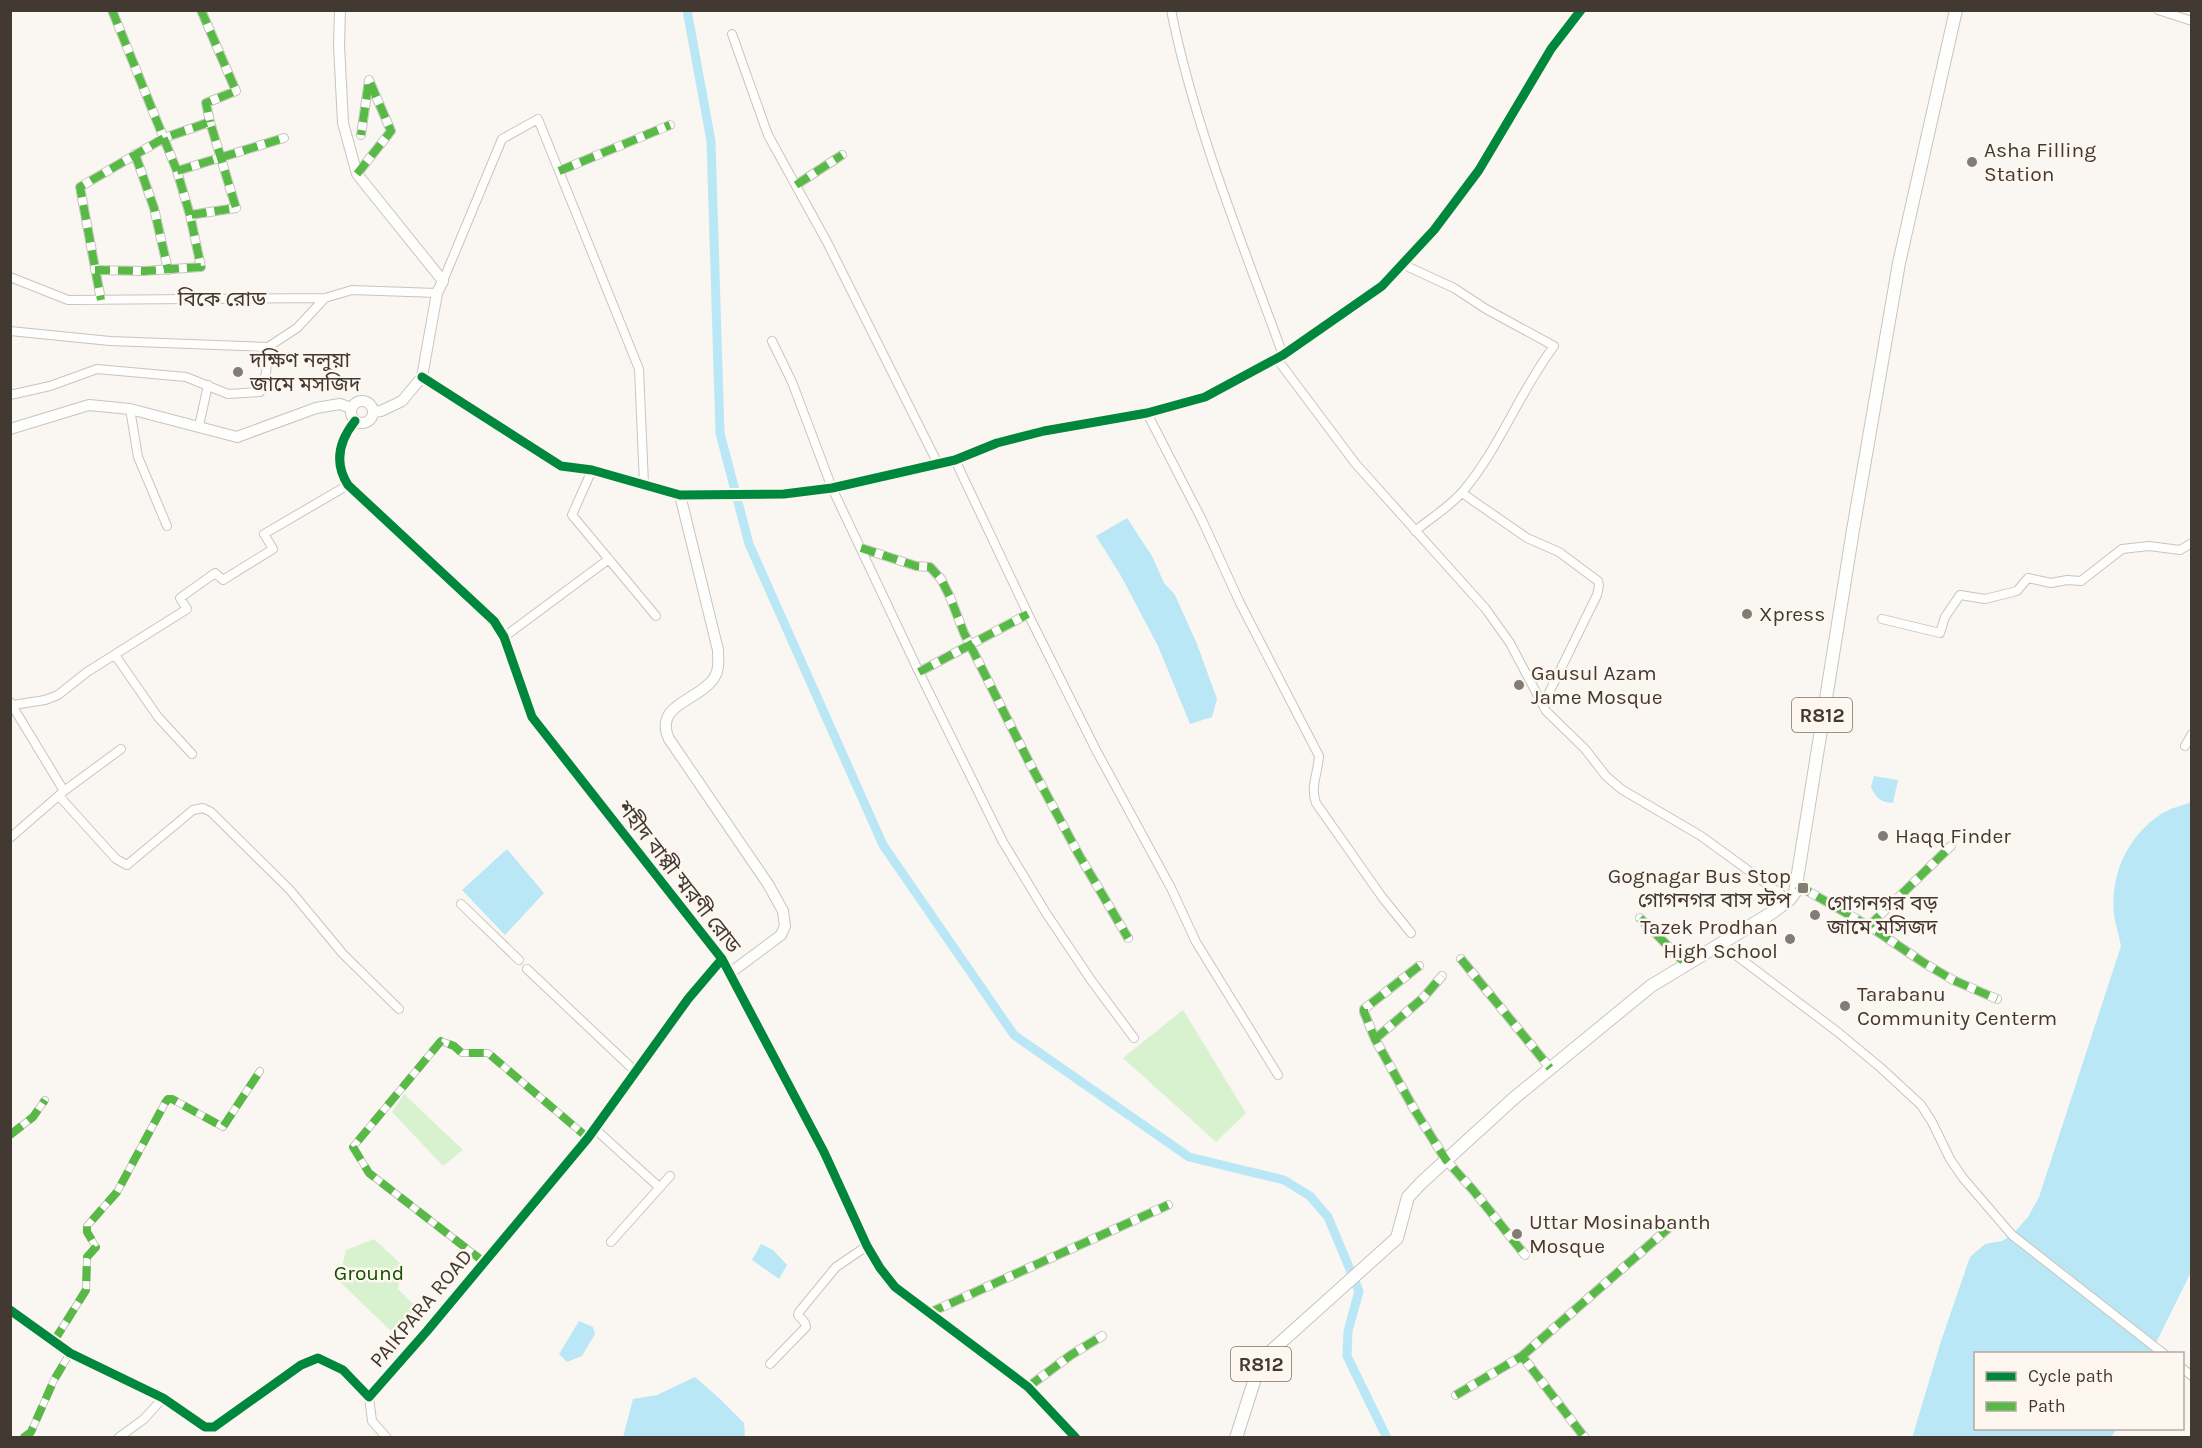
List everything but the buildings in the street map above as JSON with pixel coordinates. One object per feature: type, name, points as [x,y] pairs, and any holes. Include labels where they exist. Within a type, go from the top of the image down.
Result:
[{"type":"main road","name":"R812","points":[[1236,1437],[1258,1369],[1270,1352],[1397,1238],[1408,1197],[1446,1160],[1550,1068],[1651,986],[1789,900],[1797,885],[1851,542],[1899,263],[1956,10]]},
{"type":"street","points":[[95,270],[144,271],[201,267],[190,215],[177,171],[112,10]]},
{"type":"street","points":[[190,215],[236,208],[206,103],[236,91],[201,10]]},
{"type":"street","points":[[340,10],[339,45],[343,123],[357,174],[443,281]]},
{"type":"street","points":[[1171,10],[1177,40],[1212,159],[1280,357],[1355,463],[1485,608],[1510,643],[1543,705],[1606,776],[1621,789],[1701,836],[1789,900]]},
{"type":"street","points":[[422,376],[561,466],[592,470],[680,495],[784,494],[832,488],[955,460],[997,443],[1044,431],[1147,413],[1205,398],[1280,357],[1382,286],[1434,230],[1479,170],[1546,56],[1581,10]]},
{"type":"street","points":[[2158,10],[2192,21]]},
{"type":"street","points":[[732,34],[768,135],[848,282],[938,464]]},
{"type":"street","points":[[357,174],[391,131],[369,80],[361,135]]},
{"type":"street","points":[[373,412],[381,411],[402,401],[422,376],[437,293],[502,139],[538,119],[639,369],[644,484]]},
{"type":"street","points":[[101,300],[80,187],[164,138],[210,122]]},
{"type":"street","points":[[559,171],[670,125]]},
{"type":"street","points":[[177,171],[284,138]]},
{"type":"street","points":[[135,154],[154,208],[168,270]]},
{"type":"street","points":[[796,185],[842,155]]},
{"type":"street","points":[[1402,264],[1454,288],[1486,309],[1554,346],[1515,407],[1481,468],[1462,493],[1414,531]]},
{"type":"street","name":"বিকে রোড","points":[[10,277],[68,300],[325,298],[352,290],[437,293]]},
{"type":"street","points":[[10,331],[110,341],[268,347],[297,328],[325,298]]},
{"type":"street","points":[[772,341],[792,382],[832,488],[919,672],[1009,852],[1091,980],[1134,1038]]},
{"type":"street","points":[[10,395],[50,386],[97,369],[186,377],[228,394],[260,392],[266,373],[268,347]]},
{"type":"street","points":[[199,426],[208,385]]},
{"type":"street","points":[[364,400],[373,412],[371,418],[365,422],[355,421],[351,415],[351,408],[356,402],[364,400]]},
{"type":"street","points":[[10,429],[89,405],[130,409],[237,437],[316,408],[340,404],[351,408]]},
{"type":"street","points":[[130,409],[138,457],[168,526]]},
{"type":"street","points":[[1147,413],[1318,756],[1318,768],[1312,795],[1316,804],[1382,897],[1411,933]]},
{"type":"street","points":[[355,421],[349,429],[339,463],[341,474],[348,485],[264,534],[273,549],[223,580],[215,573],[180,598],[187,609],[87,672],[58,695],[45,700],[12,706],[61,793],[116,859],[127,865],[193,810],[203,808],[211,812],[290,890],[343,954],[399,1009]]},
{"type":"street","points":[[955,460],[1028,614],[1096,750],[1171,888],[1196,942],[1278,1075]]},
{"type":"street","points":[[592,470],[572,515],[656,616]]},
{"type":"street","name":"শহীদ বাপ্পী স্মরণী রোড","points":[[348,485],[494,621],[504,637],[532,717],[722,959],[824,1152],[867,1246],[880,1268],[895,1287],[1028,1387],[1076,1437]]},
{"type":"street","points":[[1462,493],[1527,538],[1559,552],[1598,581],[1597,595],[1543,705]]},
{"type":"street","points":[[680,495],[718,650],[719,667],[714,678],[707,685],[674,709],[666,718],[664,728],[669,739],[768,884],[783,911],[785,926],[781,935],[730,973]]},
{"type":"street","points":[[1882,620],[1940,633],[1945,616],[1960,595],[1985,600],[2017,591],[2028,578],[2051,583],[2067,580],[2081,581],[2122,549],[2149,546],[2180,550],[2192,543]]},
{"type":"street","points":[[861,548],[916,566],[930,567],[941,579],[971,646],[1030,764],[1079,855],[1128,938]]},
{"type":"street","points":[[504,637],[609,559]]},
{"type":"street","points":[[919,672],[1028,614]]},
{"type":"street","points":[[115,655],[158,717],[192,754]]},
{"type":"street","points":[[2185,746],[2192,734]]},
{"type":"street","points":[[10,838],[61,793],[121,748]]},
{"type":"street","points":[[1869,926],[1951,846]]},
{"type":"street","points":[[1797,885],[1869,926],[1953,980],[1997,999]]},
{"type":"street","points":[[461,904],[519,960]]},
{"type":"street","points":[[1640,918],[1687,965]]},
{"type":"street","points":[[1721,944],[1839,1033],[1881,1068],[1921,1106],[1932,1122],[1950,1159],[1983,1204],[2012,1235],[2163,1352]]},
{"type":"street","name":"PAIKPARA ROAD","points":[[369,1397],[588,1138],[688,999],[722,959]]},
{"type":"street","points":[[1461,959],[1550,1068]]},
{"type":"street","points":[[1419,966],[1364,1009],[1364,1012],[1414,1109],[1446,1160],[1525,1255]]},
{"type":"street","points":[[527,969],[636,1072]]},
{"type":"street","points":[[1376,1039],[1423,998],[1442,976]]},
{"type":"street","points":[[484,1262],[369,1173],[353,1147],[441,1041],[454,1046],[462,1053],[488,1053],[588,1138]]},
{"type":"street","points":[[54,1341],[86,1290],[87,1257],[96,1247],[87,1232],[87,1226],[117,1192],[168,1099],[172,1099],[223,1127],[260,1071]]},
{"type":"street","points":[[10,1135],[33,1117],[45,1100]]},
{"type":"street","points":[[595,1129],[658,1187]]},
{"type":"street","points":[[611,1242],[670,1176]]},
{"type":"street","points":[[929,1313],[1168,1205]]},
{"type":"street","points":[[1456,1395],[1522,1356],[1671,1226]]},
{"type":"street","points":[[771,1364],[806,1327],[798,1315],[799,1312],[842,1261],[867,1246]]},
{"type":"street","name":"PAIKPARA ROAD","points":[[10,1310],[70,1353],[163,1398],[205,1428],[211,1428],[301,1365],[318,1358],[343,1370],[369,1397],[372,1421],[387,1437]]},
{"type":"street","points":[[1028,1387],[1071,1355],[1102,1336]]},
{"type":"street","points":[[23,1437],[31,1432],[54,1380],[70,1353]]},
{"type":"street","points":[[1522,1356],[1585,1437]]},
{"type":"street","points":[[118,1437],[144,1419],[163,1398]]},
{"type":"green space","points":[[1183,1010],[1246,1113],[1216,1142],[1123,1058]]},
{"type":"green space","points":[[404,1094],[463,1150],[443,1166],[392,1112]]},
{"type":"green space","name":"Ground","points":[[374,1239],[402,1265],[398,1289],[417,1308],[396,1336],[339,1281],[346,1250]]},
{"type":"water","points":[[1127,518],[1152,556],[1164,583],[1175,595],[1197,644],[1217,699],[1212,717],[1190,724],[1158,646],[1121,576],[1096,536]]},
{"type":"water","points":[[1874,776],[1898,780],[1893,803],[1879,799],[1875,794],[1871,787]]},
{"type":"water","points":[[2191,802],[2191,1272],[2151,1352],[1974,1352],[1974,1430],[2116,1430],[2111,1437],[1912,1438],[1941,1341],[1970,1257],[1985,1244],[2002,1241],[2012,1235],[2028,1217],[2039,1197],[2121,946],[2115,918],[2114,899],[2118,871],[2139,833],[2165,812]]},
{"type":"water","points":[[507,849],[544,893],[505,935],[462,890]]},
{"type":"water","points":[[761,1244],[773,1250],[787,1265],[779,1279],[752,1260]]},
{"type":"water","points":[[579,1321],[593,1327],[595,1334],[582,1356],[567,1362],[559,1354]]},
{"type":"water","points":[[695,1377],[744,1423],[745,1437],[623,1437],[633,1399],[657,1395]]},
{"type":"waterway","points":[[687,10],[711,141],[720,433],[749,544],[883,845],[1014,1035],[1189,1157],[1284,1180],[1310,1196],[1328,1217],[1359,1291],[1348,1331],[1347,1356],[1387,1438]]},
{"type":"marked path","points":[[112,10],[177,171]]},
{"type":"marked path","points":[[201,10],[236,91],[206,103],[210,122]]},
{"type":"marked path","points":[[357,174],[391,131],[369,80],[361,135]]},
{"type":"marked path","points":[[95,270],[144,271],[201,267],[190,215],[236,208],[210,122],[164,138],[80,187],[101,300]]},
{"type":"marked path","points":[[559,171],[670,125]]},
{"type":"marked path","points":[[190,215],[177,171],[284,138]]},
{"type":"marked path","points":[[135,154],[154,208],[168,270]]},
{"type":"marked path","points":[[796,185],[842,155]]},
{"type":"marked path","points":[[861,548],[916,566],[930,567],[941,579],[964,633],[1030,764],[1079,855],[1128,938]]},
{"type":"marked path","points":[[919,672],[1028,614]]},
{"type":"marked path","points":[[1869,926],[1951,846]]},
{"type":"marked path","points":[[1797,885],[1869,926],[1953,980],[1997,999]]},
{"type":"marked path","points":[[1640,918],[1687,965]]},
{"type":"marked path","points":[[1461,959],[1550,1068]]},
{"type":"marked path","points":[[1419,966],[1364,1009],[1364,1012],[1375,1039],[1446,1160],[1525,1255]]},
{"type":"marked path","points":[[1375,1039],[1423,998],[1442,976]]},
{"type":"marked path","points":[[484,1262],[369,1173],[353,1147],[441,1041],[454,1046],[462,1053],[488,1053],[588,1138]]},
{"type":"marked path","points":[[54,1341],[86,1290],[87,1257],[96,1247],[87,1232],[87,1226],[117,1192],[168,1099],[172,1099],[223,1127],[260,1071]]},
{"type":"marked path","points":[[10,1135],[33,1117],[45,1100]]},
{"type":"marked path","points":[[929,1313],[1168,1205]]},
{"type":"marked path","points":[[1522,1356],[1671,1226]]},
{"type":"marked path","points":[[1028,1387],[1071,1355],[1102,1336]]},
{"type":"marked path","points":[[23,1438],[31,1432],[54,1380],[70,1353]]},
{"type":"marked path","points":[[1456,1395],[1522,1356],[1585,1438]]},
{"type":"cycle path","points":[[422,377],[561,466],[592,470],[680,495],[784,494],[832,488],[955,460],[997,443],[1044,431],[1147,413],[1205,397],[1283,355],[1382,286],[1434,230],[1479,170],[1551,49],[1581,10]]},
{"type":"cycle path","points":[[355,421],[345,436],[340,452],[341,469],[348,485],[494,621],[504,637],[532,717],[722,959],[824,1152],[867,1246],[880,1268],[895,1287],[1028,1387],[1076,1438]]},
{"type":"cycle path","points":[[10,1310],[70,1353],[163,1398],[205,1427],[214,1427],[301,1365],[318,1358],[343,1370],[369,1397],[588,1138],[688,999],[722,959]]},
{"type":"place","name":"Asha Filling Station","points":[[1972,162]]},
{"type":"place","name":"দক্ষিণ নলুয়া জামে মসজিদ","points":[[238,372]]},
{"type":"place","name":"Xpress","points":[[1747,614]]},
{"type":"place","name":"Gausul Azam Jame Mosque","points":[[1519,685]]},
{"type":"place","name":"Haqq Finder","points":[[1883,836]]},
{"type":"place","name":"Gognagar Bus Stop গোগনগর বাস স্টপ","points":[[1803,888]]},
{"type":"place","name":"গোগনগর বড় জামে মসিজদ","points":[[1815,915]]},
{"type":"place","name":"Tazek Prodhan High School","points":[[1790,939]]},
{"type":"place","name":"Tarabanu Community Centerm","points":[[1845,1006]]},
{"type":"place","name":"Uttar Mosinabanth Mosque","points":[[1517,1234]]}]
